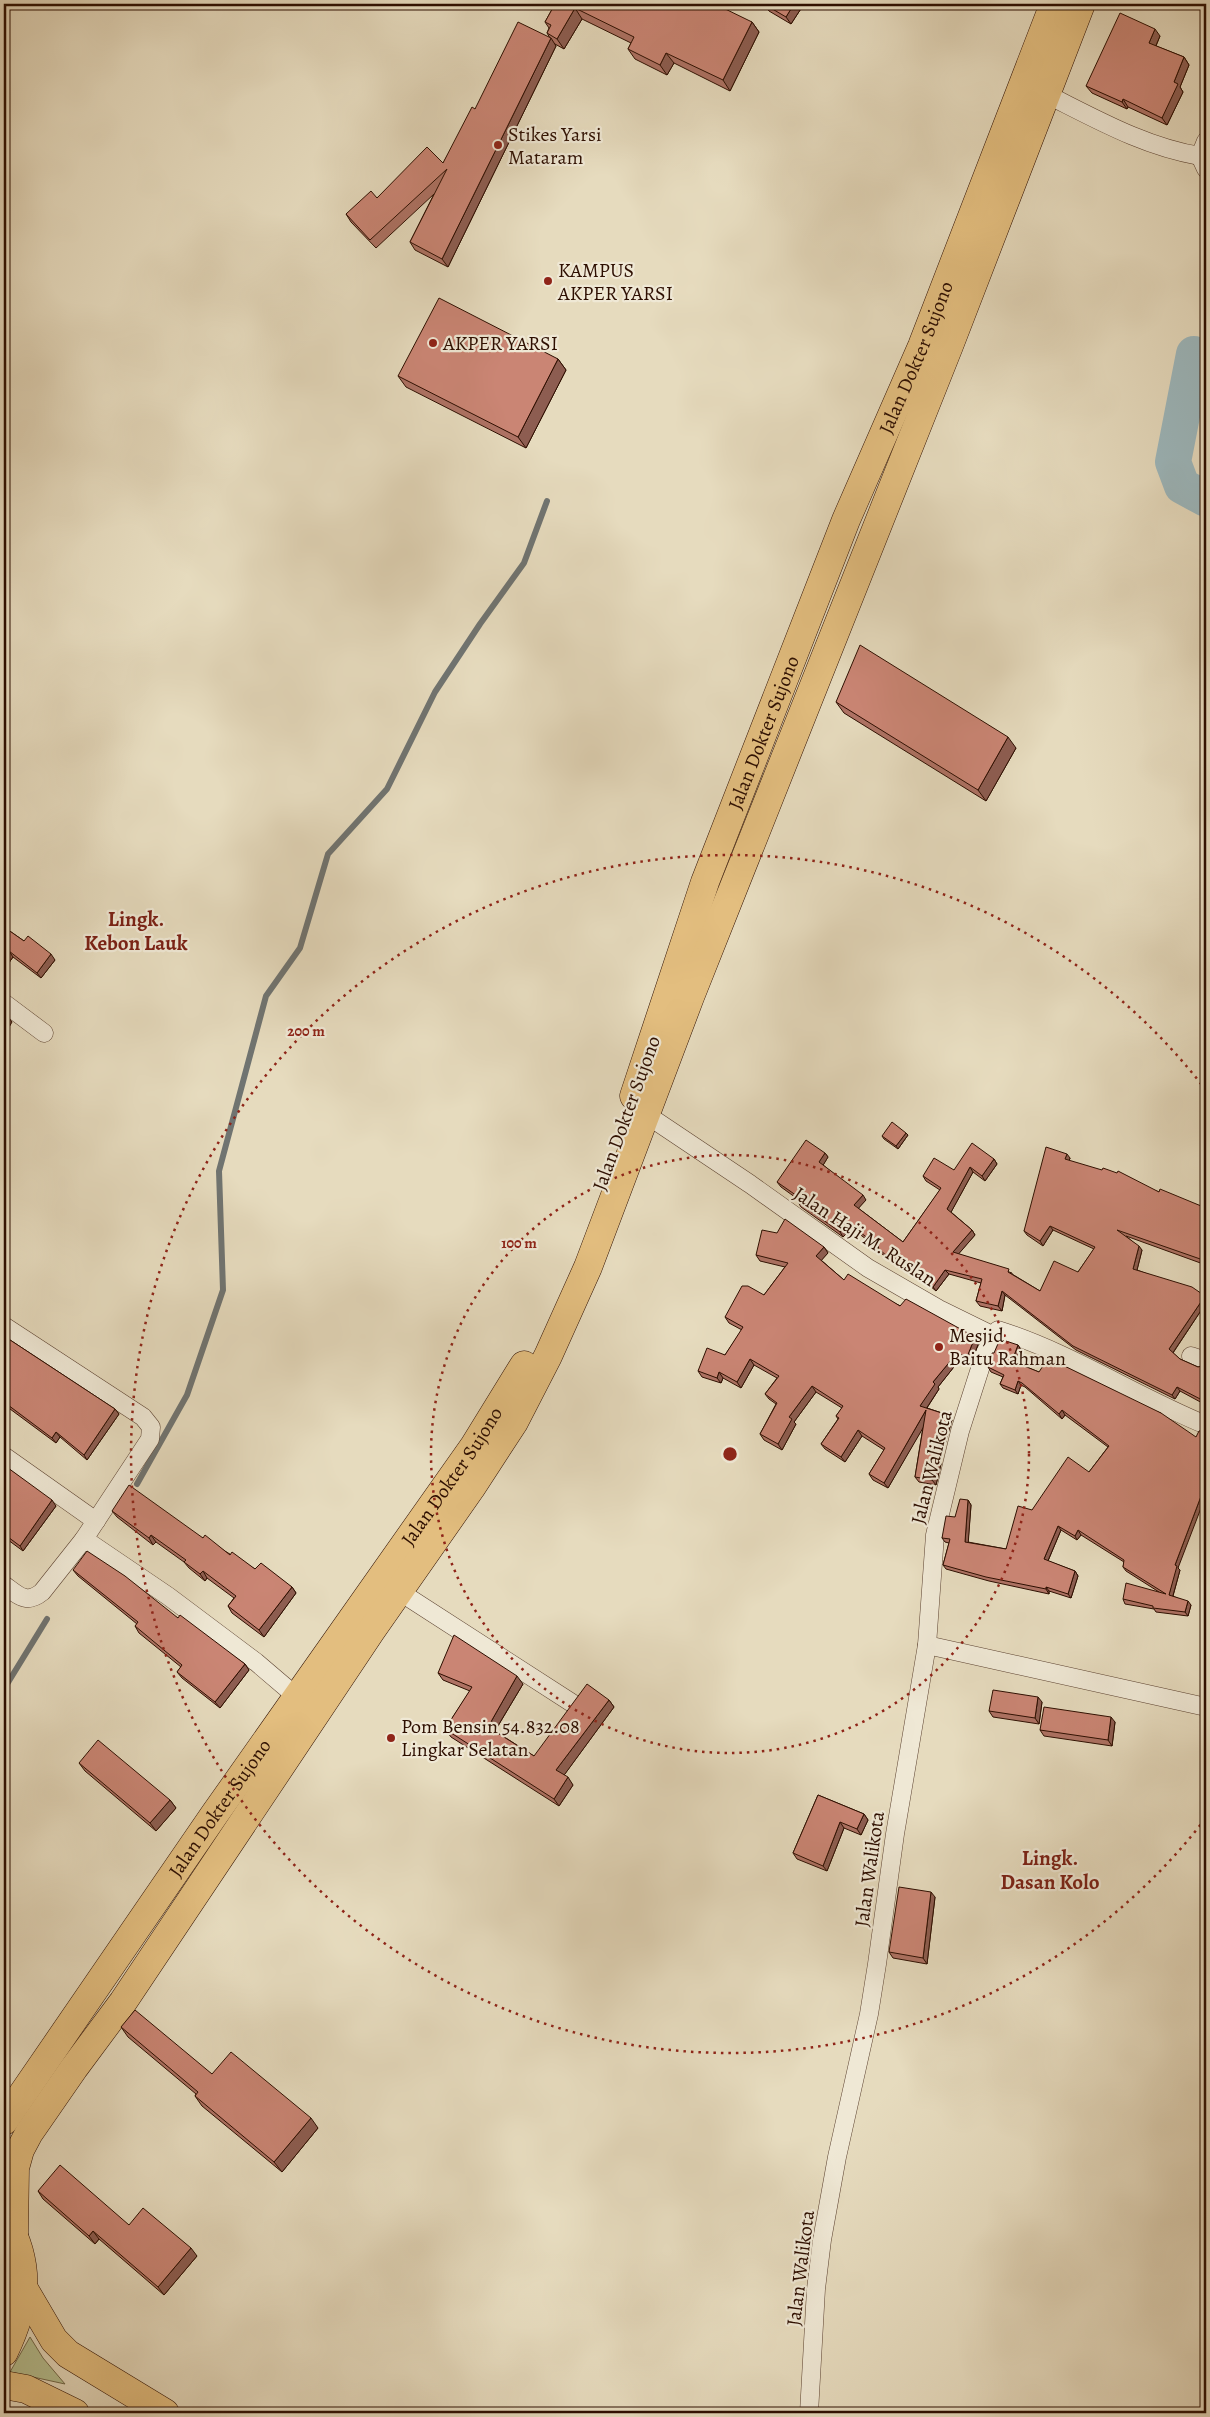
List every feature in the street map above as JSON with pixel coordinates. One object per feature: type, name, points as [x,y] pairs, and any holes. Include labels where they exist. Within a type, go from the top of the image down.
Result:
[{"type":"highway","name":"Jalan Dokter Sujono","points":[[4,2121],[297,1697],[506,1416],[527,1359],[572,1258],[639,1084],[704,882],[846,520],[922,346],[1054,4]]},
{"type":"highway","points":[[4,2352],[17,2324],[24,2289],[22,2261],[9,2226],[14,2179],[20,2150],[44,2110],[123,2002],[371,1631],[400,1592],[506,1416],[548,1356],[584,1276],[647,1115],[690,997],[948,346],[1081,4]]},
{"type":"highway","points":[[133,1933],[157,1949]]},
{"type":"highway","points":[[24,2289],[54,2340],[68,2354],[165,2413]]},
{"type":"highway","points":[[4,2385],[26,2389],[75,2413]]},
{"type":"street","points":[[1046,94],[1162,148],[1204,155]]},
{"type":"street","points":[[4,1003],[44,1033]]},
{"type":"street","name":"Jalan Haji M. Ruslan","points":[[647,1115],[750,1184],[868,1268],[939,1309],[994,1336],[998,1330],[1038,1344],[1144,1397],[1206,1424]]},
{"type":"street","points":[[4,1326],[142,1417],[152,1427],[150,1439],[96,1521],[42,1592],[30,1599],[4,1585]]},
{"type":"street","name":"Jalan Walikota","points":[[809,2413],[816,2289],[822,2240],[837,2157],[869,2014],[896,1826],[927,1644],[936,1528],[960,1431],[985,1353],[994,1336]]},
{"type":"street","points":[[4,1456],[96,1521]]},
{"type":"street","points":[[84,1539],[224,1638],[297,1697]]},
{"type":"street","points":[[400,1592],[572,1703]]},
{"type":"street","points":[[927,1644],[1206,1707]]},
{"type":"green space","points":[[30,2337],[43,2358],[65,2384],[10,2372]]},
{"type":"building","points":[[555,4],[715,4],[752,22],[723,80],[666,53],[660,65],[628,49],[634,37],[575,8],[557,39],[547,33],[551,25],[545,22]]},
{"type":"building","points":[[764,4],[794,4],[786,17]]},
{"type":"building","points":[[1120,13],[1155,29],[1149,43],[1184,57],[1174,82],[1178,84],[1162,118],[1123,99],[1122,102],[1086,86]]},
{"type":"building","points":[[518,22],[551,38],[442,259],[410,242],[447,169],[370,240],[346,214],[371,191],[377,198],[427,147],[443,163],[472,107],[475,109]]},
{"type":"building","points":[[439,298],[558,359],[518,437],[398,376]]},
{"type":"building","points":[[860,645],[1008,737],[978,790],[836,702]]},
{"type":"building","points":[[4,927],[24,941],[28,936],[51,954],[37,973],[9,951],[4,959]]},
{"type":"building","points":[[4,1014],[8,1017],[4,1024]]},
{"type":"building","points":[[892,1122],[906,1133],[896,1146],[882,1136]]},
{"type":"building","points":[[806,1140],[825,1153],[819,1162],[863,1195],[854,1205],[903,1242],[941,1188],[923,1176],[934,1158],[954,1170],[972,1143],[994,1159],[982,1176],[970,1167],[947,1209],[972,1230],[953,1252],[1009,1269],[1008,1272],[1040,1291],[1054,1261],[1078,1272],[1095,1247],[1050,1226],[1040,1241],[1024,1231],[1046,1147],[1067,1154],[1065,1159],[1102,1170],[1103,1168],[1117,1173],[1118,1171],[1159,1192],[1160,1189],[1206,1208],[1206,1261],[1117,1230],[1139,1246],[1133,1269],[1192,1287],[1205,1296],[1169,1349],[1180,1359],[1198,1367],[1206,1365],[1206,1402],[1177,1387],[1172,1395],[1073,1346],[1002,1291],[998,1306],[976,1301],[982,1279],[945,1270],[933,1287],[895,1255],[890,1259],[879,1247],[851,1225],[846,1232],[842,1229],[840,1232],[798,1202],[800,1198],[777,1182]]},
{"type":"building","points":[[785,1219],[824,1247],[816,1256],[844,1280],[848,1274],[900,1306],[906,1299],[975,1337],[967,1357],[957,1353],[933,1382],[935,1384],[920,1406],[948,1415],[935,1458],[937,1459],[932,1480],[915,1477],[926,1410],[884,1483],[869,1474],[885,1448],[858,1430],[841,1457],[821,1444],[839,1418],[836,1416],[843,1406],[812,1386],[789,1417],[792,1419],[778,1444],[760,1434],[777,1403],[765,1394],[779,1376],[750,1359],[737,1382],[719,1372],[717,1378],[698,1371],[707,1348],[725,1355],[743,1327],[725,1317],[742,1286],[748,1286],[764,1295],[788,1263],[756,1255],[762,1230],[777,1233]]},
{"type":"building","points":[[4,1336],[115,1409],[84,1455],[56,1432],[52,1438],[4,1402]]},
{"type":"building","points":[[1000,1339],[1018,1345],[1012,1361],[1039,1372],[1048,1358],[1161,1413],[1196,1437],[1199,1431],[1206,1430],[1206,1483],[1175,1565],[1177,1566],[1169,1595],[1188,1601],[1185,1612],[1153,1608],[1153,1606],[1123,1599],[1126,1583],[1166,1594],[1123,1567],[1124,1560],[1078,1530],[1075,1536],[1058,1526],[1044,1559],[1075,1571],[1068,1594],[1046,1587],[1046,1589],[986,1577],[943,1565],[950,1539],[942,1538],[946,1516],[955,1517],[960,1499],[968,1500],[965,1542],[1006,1549],[1018,1506],[1032,1510],[1068,1457],[1089,1472],[1109,1446],[1062,1410],[1059,1414],[1022,1383],[1018,1381],[1015,1390],[1000,1384],[1004,1375],[988,1367],[992,1353],[994,1353]]},
{"type":"building","points":[[4,1465],[52,1500],[20,1546],[4,1534]]},
{"type":"building","points":[[129,1485],[203,1538],[205,1535],[230,1555],[232,1552],[255,1569],[261,1563],[292,1587],[259,1630],[228,1606],[236,1596],[203,1571],[200,1574],[184,1562],[186,1560],[151,1535],[149,1538],[112,1511]]},
{"type":"building","points":[[87,1551],[125,1576],[178,1618],[180,1615],[245,1664],[215,1702],[177,1672],[182,1665],[135,1626],[138,1622],[73,1570]]},
{"type":"building","points":[[454,1635],[517,1676],[488,1727],[534,1756],[587,1684],[609,1700],[556,1770],[568,1777],[554,1799],[445,1729],[472,1687],[438,1673]]},
{"type":"building","points":[[993,1690],[1038,1697],[1035,1718],[989,1711]]},
{"type":"building","points":[[1044,1707],[1111,1717],[1108,1740],[1040,1730]]},
{"type":"building","points":[[98,1740],[170,1800],[150,1823],[79,1763]]},
{"type":"building","points":[[818,1795],[864,1814],[857,1829],[840,1822],[823,1866],[793,1853]]},
{"type":"building","points":[[899,1887],[931,1892],[923,1958],[889,1952]]},
{"type":"building","points":[[135,2010],[212,2074],[231,2052],[311,2118],[274,2162],[195,2096],[198,2092],[121,2027]]},
{"type":"building","points":[[60,2165],[129,2225],[143,2208],[191,2248],[158,2287],[93,2231],[89,2236],[38,2191]]},
{"type":"waterway","points":[[1194,354],[1173,462],[1182,486],[1206,499]]},
{"type":"waterway","points":[[137,1484],[187,1395],[223,1290],[219,1171],[266,996],[300,948],[328,854],[387,789],[435,692],[480,624],[524,563],[547,501]]},
{"type":"waterway","points":[[4,1689],[47,1619]]},
{"type":"place","name":"Stikes Yarsi Mataram","points":[[498,145]]},
{"type":"place","name":"KAMPUS AKPER YARSI","points":[[548,281]]},
{"type":"place","name":"AKPER YARSI","points":[[433,343]]},
{"type":"place","name":"Mesjid Baitu Rahman","points":[[939,1347]]},
{"type":"place","name":"Pom Bensin 54.832.08 Lingkar Selatan","points":[[391,1738]]},
{"type":"district","name":"Lingk. Kebon Lauk","points":[[136,931]]},
{"type":"district","name":"Lingk. Dasan Kolo","points":[[1050,1870]]}]
